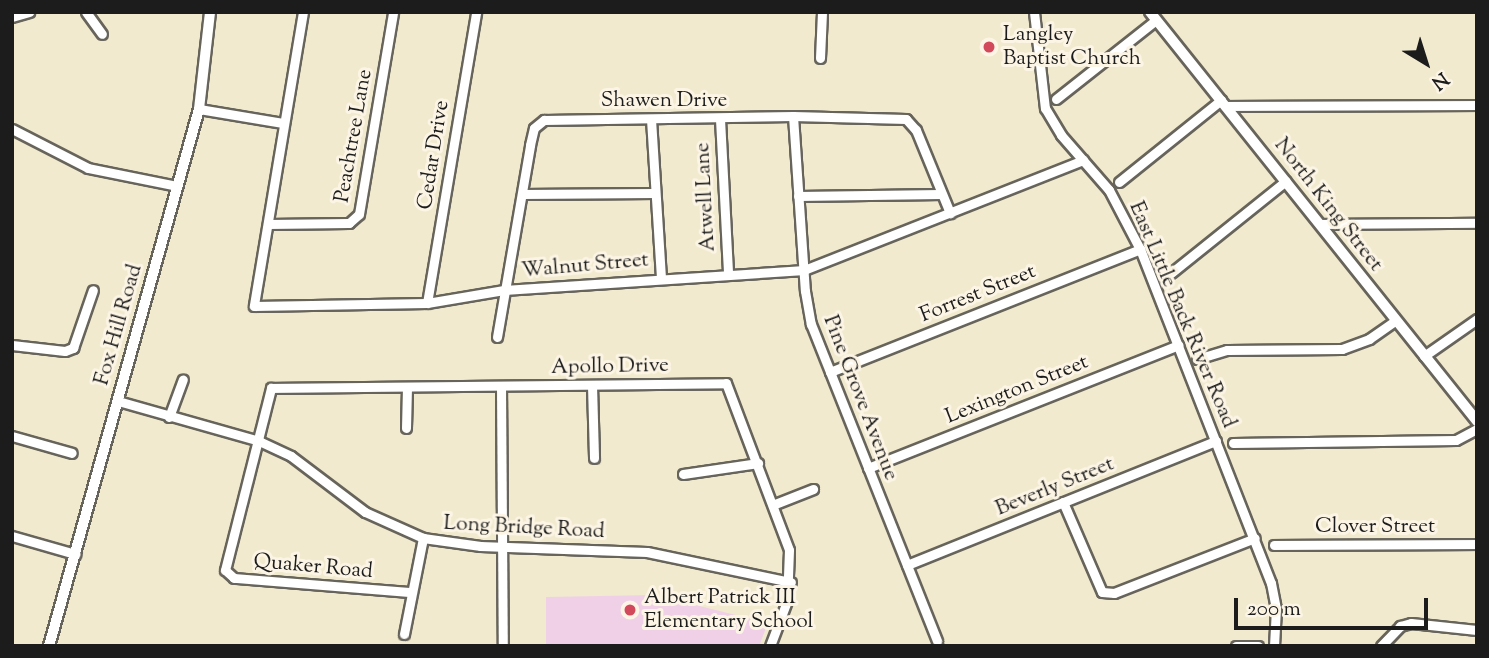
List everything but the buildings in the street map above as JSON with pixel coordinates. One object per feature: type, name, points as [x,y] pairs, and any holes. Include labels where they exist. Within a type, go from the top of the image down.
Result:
[{"type":"main road","name":"Fox Hill Road","points":[[49,646],[199,109],[210,12]]},
{"type":"main road","name":"North King Street","points":[[1153,16],[1477,421]]},
{"type":"street","points":[[12,17],[29,12]]},
{"type":"street","points":[[86,12],[102,34]]},
{"type":"street","points":[[199,109],[283,123],[303,12]]},
{"type":"street","name":"Peachtree Lane","points":[[268,223],[349,223],[359,214],[393,12]]},
{"type":"street","name":"Cedar Drive","points":[[428,303],[475,12]]},
{"type":"street","points":[[820,58],[822,12]]},
{"type":"street","name":"East Little Back River Road","points":[[1034,12],[1043,103],[1055,127],[1117,203],[1140,249],[1255,538],[1274,594],[1274,646]]},
{"type":"street","points":[[1056,99],[1153,16]]},
{"type":"street","points":[[1119,182],[1223,103],[1477,105]]},
{"type":"street","name":"Shawen Drive","points":[[497,337],[522,194],[538,123],[793,116],[906,119],[916,130],[950,213]]},
{"type":"street","name":"Pine Grove Avenue","points":[[793,116],[807,307],[830,372],[937,640]]},
{"type":"street","points":[[651,119],[660,278]]},
{"type":"street","name":"Atwell Lane","points":[[720,119],[728,273]]},
{"type":"street","name":"Walnut Street","points":[[283,123],[254,306],[428,303],[504,290],[804,270],[1083,160]]},
{"type":"street","points":[[12,129],[88,168],[177,186]]},
{"type":"street","points":[[1171,273],[1286,181]]},
{"type":"street","points":[[522,194],[655,193]]},
{"type":"street","points":[[798,197],[941,194]]},
{"type":"street","points":[[1320,224],[1477,223]]},
{"type":"street","name":"Forrest Street","points":[[830,372],[1140,249]]},
{"type":"street","points":[[12,345],[65,351],[73,348],[93,290]]},
{"type":"street","points":[[1424,356],[1477,319]]},
{"type":"street","points":[[1197,359],[1227,350],[1342,349],[1369,340],[1396,320]]},
{"type":"street","name":"Lexington Street","points":[[868,468],[1179,345]]},
{"type":"street","points":[[169,417],[183,379]]},
{"type":"street","name":"Apollo Drive","points":[[259,441],[271,388],[726,383],[775,504],[789,550],[791,582],[770,646]]},
{"type":"street","points":[[592,385],[594,458]]},
{"type":"street","points":[[501,386],[503,646]]},
{"type":"street","points":[[406,428],[407,387]]},
{"type":"street","name":"Long Bridge Road","points":[[118,401],[259,441],[291,456],[365,512],[423,538],[501,546],[647,552],[791,582]]},
{"type":"street","points":[[1233,443],[1457,440],[1477,429]]},
{"type":"street","points":[[12,436],[72,453]]},
{"type":"street","name":"Quaker Road","points":[[259,441],[226,557],[229,574],[409,592]]},
{"type":"street","name":"Beverly Street","points":[[907,565],[1216,441]]},
{"type":"street","points":[[683,474],[758,463]]},
{"type":"street","points":[[775,504],[813,489]]},
{"type":"street","points":[[1063,502],[1096,585],[1102,593],[1114,593],[1255,538]]},
{"type":"street","points":[[12,536],[75,554]]},
{"type":"street","points":[[404,635],[409,592],[423,538]]},
{"type":"street","name":"Clover Street","points":[[1274,545],[1477,544]]},
{"type":"street","points":[[1381,646],[1399,626],[1411,623],[1477,630]]},
{"type":"street","points":[[1236,646],[1258,646]]},
{"type":"shaded area","name":"Albert Patrick III Elementary School","points":[[655,595],[768,623],[759,646],[546,646],[546,597]]},
{"type":"place","name":"Langley Baptist Church","points":[[989,47]]},
{"type":"place","name":"Albert Patrick III Elementary School","points":[[630,610]]}]
